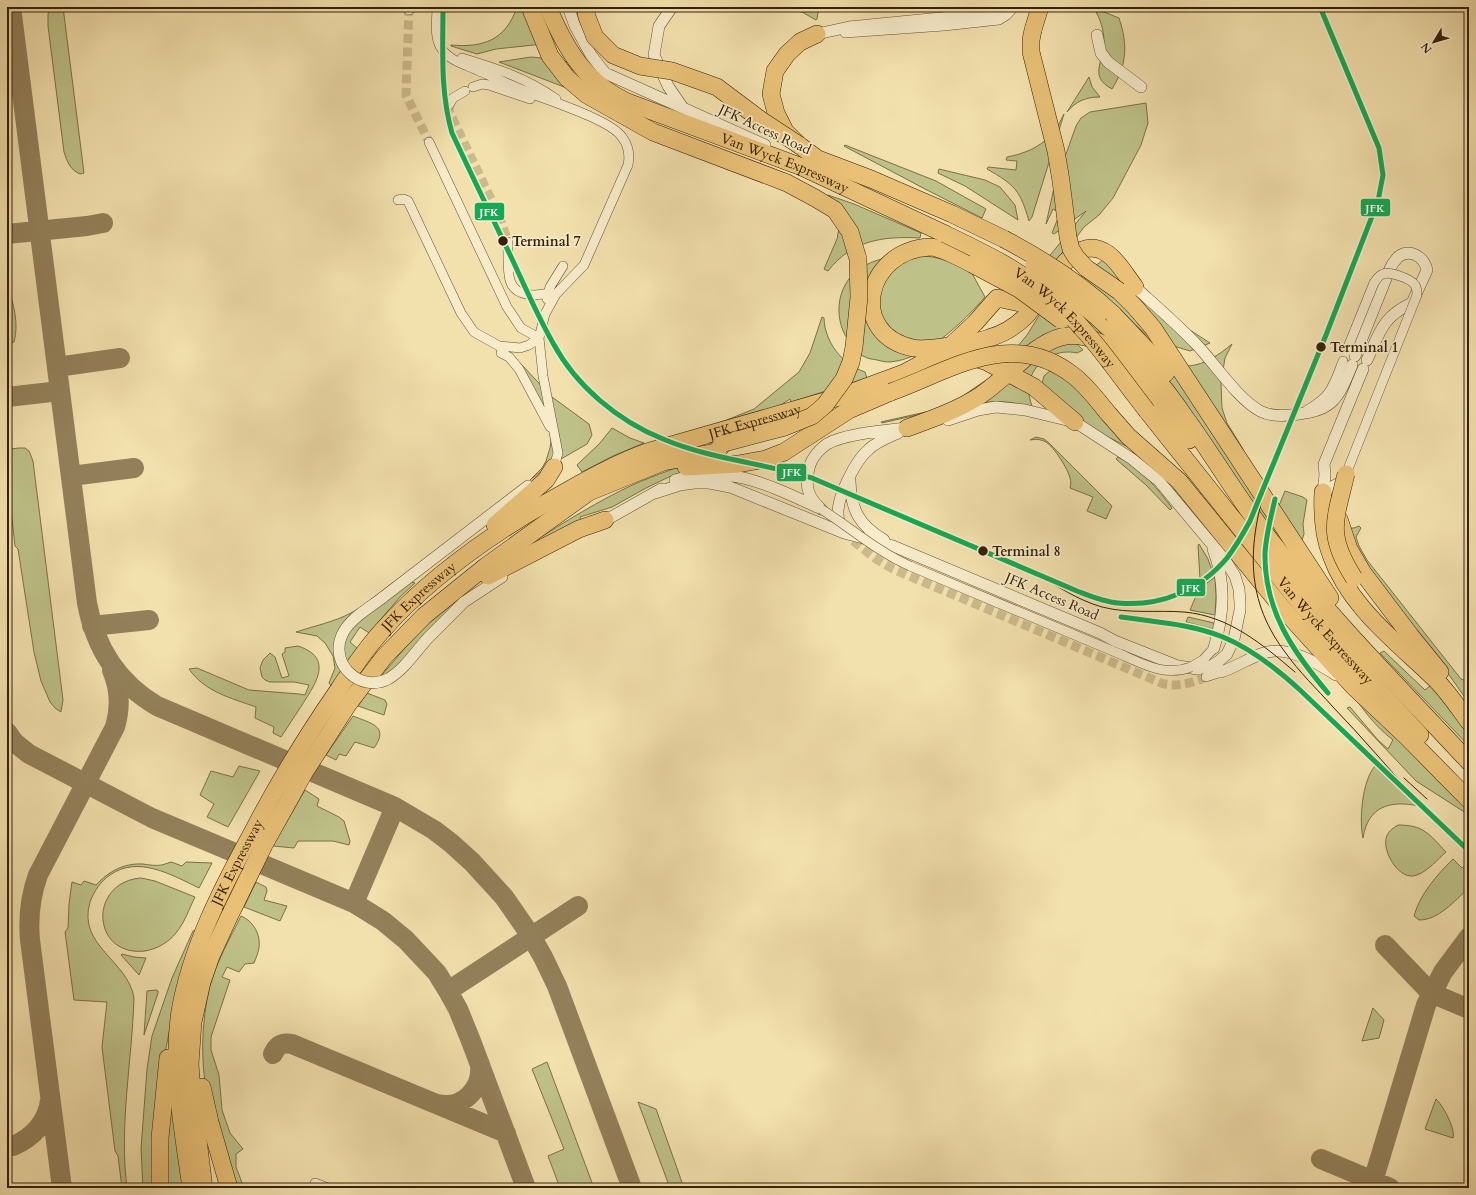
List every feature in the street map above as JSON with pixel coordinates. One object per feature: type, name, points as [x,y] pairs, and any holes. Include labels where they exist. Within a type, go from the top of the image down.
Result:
[{"type":"highway","name":"JFK Expressway","points":[[204,1188],[191,1078],[191,1036],[198,996],[206,969],[242,888],[278,820],[334,725],[384,657],[413,626],[435,607],[486,566],[589,492],[636,467],[668,455],[720,447],[785,427],[812,416],[825,405],[844,378],[851,362],[859,297],[858,259],[850,232],[835,210],[787,183],[732,164],[653,132],[586,95],[567,78],[550,56],[530,7]]},
{"type":"highway","name":"Van Wyck Expressway","points":[[548,7],[565,42],[586,73],[607,91],[630,103],[802,167],[939,231],[1007,265],[1048,294],[1075,320],[1314,619],[1469,787]]},
{"type":"highway","points":[[585,7],[587,17],[595,37],[613,55],[640,66],[672,71],[717,87],[761,120],[799,145]]},
{"type":"highway","points":[[1040,7],[1032,35],[1031,52],[1056,151],[1068,237],[1071,248],[1076,257],[1086,268],[1119,291],[1153,328],[1363,649]]},
{"type":"highway","points":[[799,145],[785,131],[776,113],[771,91],[775,71],[787,54],[800,42],[817,34]]},
{"type":"highway","name":"Van Wyck Expressway","points":[[799,145],[818,159],[871,179],[952,214],[1004,239],[1105,316],[1124,344],[1179,407],[1247,510],[1272,543],[1363,649],[1469,762]]},
{"type":"highway","points":[[1075,422],[1034,386],[987,362],[963,354],[913,348],[899,343],[888,336],[879,327],[872,307],[873,287],[877,277],[884,267],[898,256],[914,250],[931,247],[984,269],[1030,296],[1063,322],[1115,370]]},
{"type":"highway","points":[[945,352],[972,342],[992,338],[1010,329],[1025,317],[1062,266],[1072,256],[1085,249],[1094,248],[1102,250],[1109,255],[1135,287]]},
{"type":"highway","name":"JFK Expressway","points":[[191,1188],[177,1072],[177,1040],[182,999],[190,970],[209,919],[243,849],[298,751],[344,681],[380,633],[410,603],[452,567],[494,536],[532,511],[598,473],[629,458],[658,448],[839,397],[904,373],[945,352],[975,323],[997,298],[1034,306]]},
{"type":"highway","points":[[907,428],[951,411],[973,400],[992,387],[1046,342],[1065,336],[1080,336],[1088,338],[1107,347],[1128,364],[1272,543]]},
{"type":"highway","points":[[486,566],[568,517],[617,490],[649,476],[675,468],[738,464],[766,459],[784,452],[849,410],[975,358],[996,354],[1019,354],[1041,358],[1069,372],[1084,385],[1128,436],[1179,482],[1303,632],[1353,686],[1407,737],[1469,800]]},
{"type":"highway","points":[[452,567],[498,522],[546,480],[554,467]]},
{"type":"highway","points":[[1342,479],[1334,528],[1339,549],[1354,578],[1372,602],[1410,635]]},
{"type":"highway","points":[[1342,479],[1336,496],[1336,506],[1342,530],[1349,549],[1363,574],[1441,674],[1452,698]]},
{"type":"highway","points":[[1322,492],[1323,519],[1328,547],[1336,567],[1349,590],[1380,627],[1452,698],[1469,722]]},
{"type":"highway","points":[[435,607],[538,549],[579,529],[605,520]]},
{"type":"highway","points":[[217,943],[204,996],[200,1022],[199,1053],[204,1100],[229,1188]]},
{"type":"highway","points":[[160,1188],[160,1138],[169,1049],[182,999]]},
{"type":"street","points":[[437,7],[436,29],[440,47],[455,62],[533,95],[563,105],[615,130],[622,136],[630,154],[628,165],[584,265],[556,294],[545,314]]},
{"type":"street","name":"JFK Access Road","points":[[568,7],[575,26],[591,55],[605,73],[912,213],[939,231]]},
{"type":"street","points":[[672,7],[659,26],[654,55],[668,86],[683,108]]},
{"type":"street","points":[[817,34],[849,27],[981,14],[995,11],[1004,7]]},
{"type":"street","points":[[817,34],[944,26],[999,20],[1007,15],[1014,7]]},
{"type":"street","points":[[1097,35],[1101,54],[1108,62],[1141,87]]},
{"type":"street","points":[[449,105],[453,98],[482,84],[545,103],[563,105]]},
{"type":"street","points":[[429,142],[507,307],[521,328],[539,338]]},
{"type":"street","points":[[398,200],[408,200],[466,321],[474,332],[499,346],[520,348],[530,345],[539,338]]},
{"type":"street","points":[[508,242],[510,279],[514,287],[521,292],[533,296],[548,293]]},
{"type":"street","points":[[1299,414],[1316,405],[1327,396],[1332,389],[1349,358],[1388,271],[1394,261],[1399,256],[1409,253],[1420,257],[1426,264],[1427,270],[1412,303],[1342,479]]},
{"type":"street","points":[[563,266],[550,287],[539,338],[543,376],[558,452],[554,467],[348,625],[339,645],[339,654],[344,667],[357,679],[365,682],[374,682],[387,679],[402,667],[458,607],[478,592],[528,563],[579,538],[605,520],[655,493],[672,481],[691,475],[706,474],[737,476],[767,485],[821,509],[848,533],[897,560],[1156,669],[1172,671],[1186,669],[1199,663],[1214,648],[1222,614],[1223,589],[1218,565],[1209,541]]},
{"type":"street","points":[[1135,287],[1188,336],[1255,408],[1270,415],[1299,414],[1322,410],[1338,397],[1349,358],[1374,283],[1378,277],[1384,273],[1391,273],[1411,281],[1416,286],[1417,295],[1342,479],[1322,492]]},
{"type":"street","points":[[1322,492],[1325,475],[1324,464],[1365,365],[1385,322],[1401,308],[1412,303]]},
{"type":"street","points":[[501,353],[509,357],[519,369],[556,437]]},
{"type":"street","name":"JFK Access Road","points":[[821,509],[808,492],[808,473],[814,458],[819,451],[828,444],[840,439],[937,424],[978,410],[996,407],[1025,410],[1075,422],[1132,459],[1154,476],[1225,560],[1235,576],[1239,588],[1240,610],[1232,645],[1223,657],[1215,664],[1207,668],[1185,668],[1164,662],[893,546]]},
{"type":"street","points":[[848,533],[839,522],[838,509],[844,488],[855,465],[868,449],[907,428]]},
{"type":"street","points":[[850,477],[851,502],[856,513],[869,530],[893,546]]},
{"type":"street","points":[[655,493],[686,484],[709,483],[723,485],[848,533],[893,546]]},
{"type":"street","points":[[1221,672],[1232,659],[1238,647],[1240,637],[1240,610]]},
{"type":"street","points":[[1206,677],[1237,666],[1265,653],[1276,651],[1293,654],[1311,660],[1323,666],[1353,686]]},
{"type":"street","points":[[315,1183],[328,1188]]},
{"type":"green space","points":[[52,7],[63,7],[84,173],[80,174],[71,168],[64,152],[48,26],[48,14]]},
{"type":"green space","points":[[517,7],[524,7],[543,44],[496,49],[477,54],[451,46],[473,45],[492,40],[507,27]]},
{"type":"green space","points":[[788,7],[819,7],[817,19],[816,20],[802,12],[789,9]]},
{"type":"green space","points":[[1094,8],[1119,18],[1124,37],[1125,46],[1121,72],[1112,89],[1105,84],[1099,74],[1104,37],[1101,24]]},
{"type":"green space","points":[[531,57],[568,62],[573,68],[571,72],[577,92],[499,62]]},
{"type":"green space","points":[[1089,77],[1092,87],[1100,97],[1082,100],[1067,112]]},
{"type":"green space","points":[[1146,103],[1148,123],[1141,145],[1113,198],[1099,215],[1084,227],[1068,249],[1048,269],[1047,259],[1086,211],[1054,234],[1052,233],[1060,213],[1053,209],[1046,224],[1054,188],[1076,126],[1081,118],[1090,112]]},
{"type":"green space","points":[[1064,114],[1032,217],[1029,221],[1023,202],[1015,189],[987,169],[988,167],[1016,170],[1017,161],[1006,160],[1007,157],[1025,152],[1041,144],[1055,131]]},
{"type":"green space","points":[[845,145],[936,181],[986,209],[982,218],[844,146]]},
{"type":"green space","points":[[939,169],[985,180],[1000,187],[1015,205],[1018,220],[965,186],[938,173]]},
{"type":"green space","points":[[828,195],[854,204],[921,233],[920,238],[893,238],[869,242],[847,252],[828,271],[824,269],[837,239],[840,223],[826,196]]},
{"type":"green space","points":[[926,256],[938,258],[969,268],[985,297],[954,328],[942,338],[916,355],[903,360],[889,362],[869,359],[862,356],[850,343],[843,331],[840,320],[840,300],[848,281],[855,273],[871,262],[894,257]]},
{"type":"green space","points":[[1106,258],[1134,294],[1210,343],[1190,351],[1151,339],[1120,311],[1128,353],[1088,330],[991,380],[962,399],[930,412],[881,422],[930,411],[960,398],[989,378],[1027,335],[1040,314],[1058,293]]},
{"type":"green space","points":[[7,286],[14,307],[16,328],[14,342],[7,344]]},
{"type":"green space","points":[[822,317],[824,318],[825,327],[831,344],[836,351],[849,364],[865,372],[867,378],[791,402],[790,399],[779,406],[707,428],[754,409],[799,372],[810,353]]},
{"type":"green space","points":[[1073,340],[1083,350],[1077,353],[1064,352],[1051,356],[1044,349]]},
{"type":"green space","points":[[1232,344],[1225,358],[1221,383],[1222,408],[1227,423],[1243,449],[1300,562],[1287,550],[1153,363],[1179,366],[1200,364],[1222,352]]},
{"type":"green space","points":[[514,359],[521,364],[552,397],[589,424],[592,435],[587,444],[547,467],[530,480],[542,468],[546,461],[551,441],[547,411]]},
{"type":"green space","points":[[1032,360],[1041,362],[1033,372],[1029,383],[1031,407],[1006,402],[981,403]]},
{"type":"green space","points":[[1053,368],[1061,371],[1130,448],[1092,429],[1041,387],[1044,376]]},
{"type":"green space","points":[[612,428],[630,438],[644,443],[613,456],[582,472],[577,465],[600,443]]},
{"type":"green space","points":[[1036,437],[1044,439],[1049,443],[1112,506],[1106,519],[1087,511],[1093,497],[1070,488],[1071,482],[1069,474],[1060,458],[1053,448],[1046,442],[1042,440],[1030,440]]},
{"type":"green space","points":[[25,448],[29,451],[33,461],[63,700],[61,712],[50,702],[41,681],[34,652],[18,549],[15,546],[7,474],[8,452],[11,449]]},
{"type":"green space","points":[[1118,457],[1134,467],[1155,486],[1172,508],[1170,510],[1146,485],[1117,460],[1116,459]]},
{"type":"green space","points":[[699,460],[688,471],[673,475],[612,507],[580,517],[582,521],[519,551],[582,512],[622,490]]},
{"type":"green space","points":[[1285,491],[1303,497],[1307,500],[1303,524],[1304,534],[1301,543],[1278,508]]},
{"type":"green space","points":[[1359,526],[1361,528],[1356,537],[1367,560],[1461,679],[1465,680],[1469,685],[1469,703],[1432,651],[1370,573],[1347,528]]},
{"type":"green space","points":[[1199,544],[1208,559],[1212,570],[1200,579],[1198,545]]},
{"type":"green space","points":[[416,567],[410,582],[415,583],[400,597],[369,633],[360,627],[350,642],[358,649],[331,686],[329,683],[335,668],[333,656],[325,643],[317,636],[296,632],[351,613]]},
{"type":"green space","points":[[1215,577],[1215,615],[1190,610],[1199,589]]},
{"type":"green space","points":[[454,601],[455,603],[396,680],[383,687],[371,688],[426,625]]},
{"type":"green space","points":[[1188,617],[1214,623],[1213,629],[1186,622]]},
{"type":"green space","points":[[298,646],[309,651],[316,657],[319,664],[319,672],[312,688],[281,737],[273,733],[274,727],[255,718],[256,707],[211,689],[195,677],[189,669],[197,668],[249,690],[305,695],[309,685],[294,682],[270,682],[262,677],[260,668],[263,660],[270,653],[275,657],[282,678],[289,676],[282,654],[285,652],[285,648]]},
{"type":"green space","points":[[1384,651],[1425,690],[1431,685],[1463,722],[1469,732],[1469,746],[1380,653]]},
{"type":"green space","points":[[1351,692],[1469,804],[1469,815],[1416,781],[1347,708],[1350,707],[1378,740],[1388,749],[1393,740],[1370,718]]},
{"type":"green space","points":[[367,693],[385,700],[387,704],[384,715],[358,706]]},
{"type":"green space","points":[[353,716],[371,723],[379,730],[380,735],[374,748],[355,742],[346,756],[339,754],[336,760],[326,755]]},
{"type":"green space","points":[[239,766],[260,771],[228,827],[207,817],[214,804],[200,795],[211,771],[233,777]]},
{"type":"green space","points":[[1375,766],[1419,806],[1408,804],[1390,805],[1375,812],[1366,827],[1363,838],[1361,821],[1364,791],[1367,781]]},
{"type":"green space","points":[[305,790],[319,799],[317,806],[344,821],[350,841],[349,845],[333,841],[298,841],[294,848],[273,846]]},
{"type":"green space","points":[[1398,825],[1407,825],[1420,829],[1430,836],[1446,852],[1429,868],[1421,873],[1411,876],[1405,874],[1394,865],[1387,852],[1386,845],[1386,839],[1389,832]]},
{"type":"green space","points":[[1453,859],[1462,868],[1469,862],[1469,888],[1440,913],[1433,917],[1419,920],[1414,916],[1420,900],[1435,878]]},
{"type":"green space","points":[[171,862],[182,866],[186,862],[212,863],[199,888],[155,869],[132,867],[121,869],[110,875],[101,883],[90,902],[88,917],[91,930],[97,942],[123,973],[130,985],[134,998],[124,1141],[127,1188],[122,1188],[118,1156],[115,1151],[102,1047],[107,1002],[74,1000],[65,932],[68,928],[72,882],[81,885],[84,881],[96,885],[112,872],[129,865],[162,865]]},
{"type":"green space","points":[[141,878],[155,881],[195,897],[179,929],[166,942],[158,947],[145,951],[127,950],[114,943],[106,932],[103,918],[105,904],[112,892],[124,883]]},
{"type":"green space","points":[[256,882],[266,887],[267,891],[264,900],[287,906],[280,921],[244,907]]},
{"type":"green space","points":[[241,916],[249,921],[255,929],[259,938],[259,950],[254,963],[245,964],[239,972],[227,967],[222,977],[230,980],[211,1037],[211,1050],[219,1075],[222,1110],[230,1133],[243,1149],[236,1154],[236,1167],[244,1188],[233,1188],[217,1135],[206,1089],[203,1059],[203,1030],[207,1000],[213,977],[228,941]]},
{"type":"green space","points":[[197,930],[182,968],[164,1058],[155,1188],[143,1188],[141,1149],[147,1069],[152,1036],[172,978],[193,931]]},
{"type":"green space","points":[[121,955],[146,958],[139,975]]},
{"type":"green space","points":[[156,990],[158,993],[144,1035],[147,991]]},
{"type":"green space","points":[[1373,1008],[1384,1020],[1379,1038],[1362,1041]]},
{"type":"green space","points":[[547,1062],[594,1188],[560,1188],[548,1156],[564,1149],[532,1069]]},
{"type":"green space","points":[[1436,1099],[1445,1111],[1451,1123],[1453,1138],[1425,1129]]},
{"type":"green space","points":[[638,1102],[656,1109],[684,1188],[670,1188]]},
{"type":"green space","points":[[171,1104],[184,1188],[166,1188],[166,1161]]},
{"type":"taxiway","points":[[11,7],[87,603],[102,649],[120,675],[143,697],[157,706],[395,807],[434,830],[472,862],[504,897],[531,936],[543,957],[557,986],[632,1188]]},
{"type":"taxiway","points":[[7,234],[103,223]]},
{"type":"taxiway","points":[[57,367],[120,358]]},
{"type":"taxiway","points":[[7,397],[60,391]]},
{"type":"taxiway","points":[[71,476],[134,468]]},
{"type":"taxiway","points":[[92,626],[149,620]]},
{"type":"taxiway","points":[[62,1188],[30,940],[30,907],[38,875],[115,727],[119,698],[117,684],[112,670]]},
{"type":"taxiway","points":[[7,732],[14,742],[29,754],[152,818],[354,903],[383,921],[406,940],[437,973],[458,1009],[526,1188]]},
{"type":"taxiway","points":[[354,903],[395,807]]},
{"type":"taxiway","points":[[448,991],[578,906]]},
{"type":"taxiway","points":[[1371,1188],[1426,1005],[1443,972],[1469,937]]},
{"type":"taxiway","points":[[1385,945],[1431,993],[1469,1009]]},
{"type":"taxiway","points":[[273,1054],[276,1048],[280,1045],[285,1043],[292,1044],[506,1133]]},
{"type":"taxiway","points":[[437,1104],[455,1104],[469,1096],[478,1082],[480,1064]]},
{"type":"taxiway","points":[[13,1146],[27,1139],[38,1128],[46,1115],[50,1100]]},
{"type":"taxiway","points":[[1321,1159],[1390,1188]]},
{"type":"tunnel","points":[[409,7],[406,95],[429,142]]},
{"type":"tunnel","points":[[449,105],[449,111],[500,218],[508,242]]},
{"type":"tunnel","points":[[853,541],[876,559],[893,569],[1161,683],[1178,685],[1206,677]]},
{"type":"tram line","points":[[1269,475],[1257,522],[1253,566],[1256,588],[1262,609],[1271,631],[1290,659],[1302,673],[1417,800]]},
{"type":"tram line","points":[[1034,573],[1075,596],[1102,607],[1133,611],[1184,612],[1216,619],[1244,633],[1270,651],[1295,672]]},
{"type":"tram line","points":[[1404,778],[1427,799]]},
{"type":"rail line","name":"JFK","points":[[443,7],[444,86],[448,117],[452,133],[532,303],[562,359],[586,388],[614,412],[663,439],[681,446],[718,456],[775,468],[812,478],[1077,591],[1108,601],[1134,604],[1164,599],[1192,587],[1205,579],[1216,569],[1227,558],[1239,540],[1250,521],[1326,335],[1378,201],[1383,175],[1379,148],[1320,7]]},
{"type":"rail line","name":"JFK","points":[[1275,499],[1265,553],[1266,574],[1275,612],[1292,646],[1328,693]]},
{"type":"rail line","name":"JFK","points":[[1121,617],[1198,629],[1223,637],[1244,647],[1273,667],[1300,690],[1469,851]]},
{"type":"place","name":"Terminal 7","points":[[503,241]]},
{"type":"place","name":"Terminal 1","points":[[1321,347]]},
{"type":"place","name":"Terminal 8","points":[[983,551]]}]
